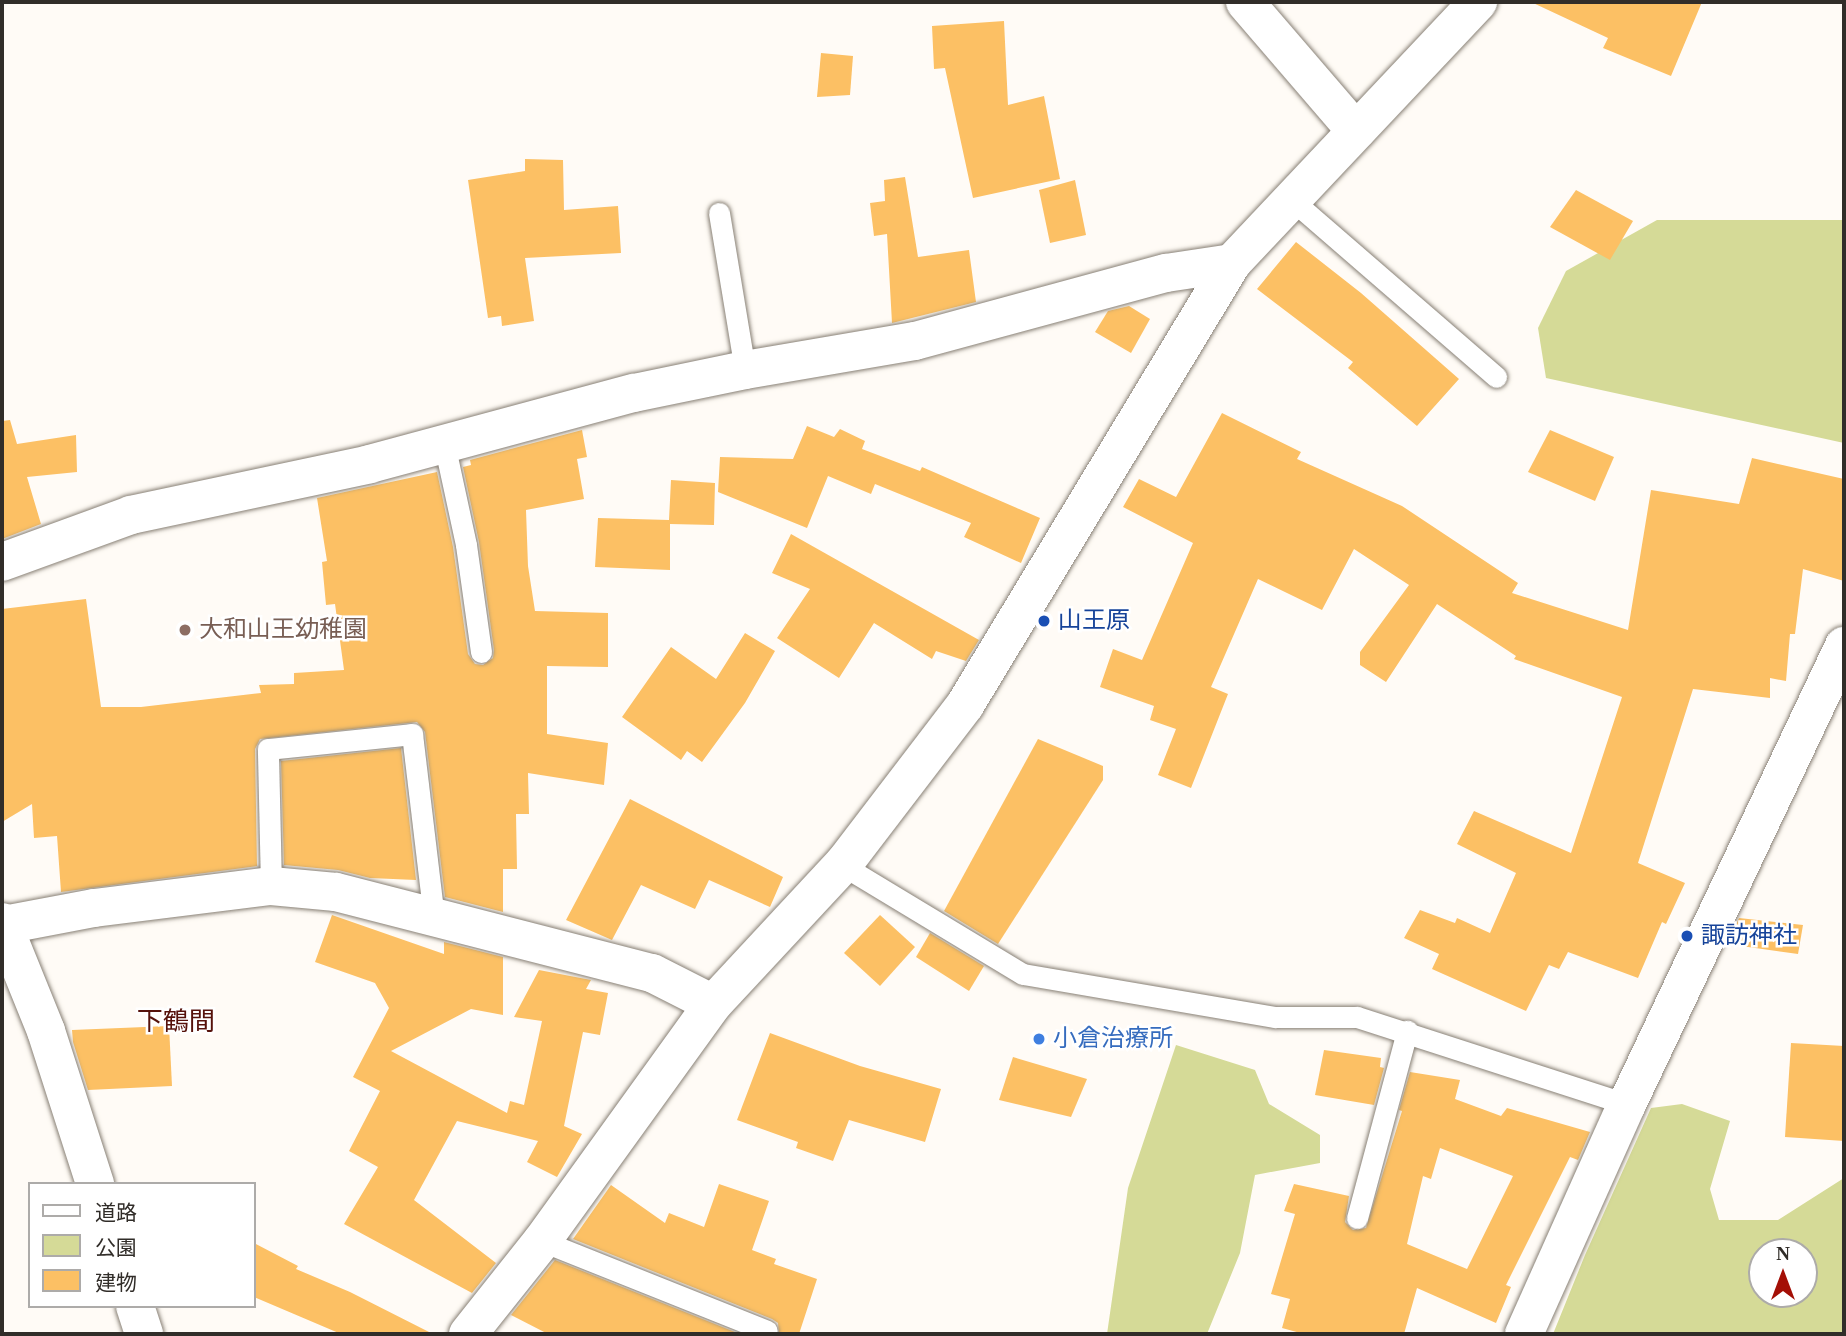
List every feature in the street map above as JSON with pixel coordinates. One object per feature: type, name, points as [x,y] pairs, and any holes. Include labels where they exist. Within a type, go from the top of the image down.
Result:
[{"type":"street","points":[[1245,2],[1356,131]]},
{"type":"street","points":[[468,1334],[542,1241],[713,1004],[842,865],[965,705],[1232,263],[1478,2]]},
{"type":"street","points":[[2,562],[131,515],[370,464],[634,393],[745,370],[915,341],[1166,273],[1232,263]]},
{"type":"street","points":[[1524,1334],[1627,1104],[1844,646]]},
{"type":"street","points":[[94,1182],[46,1031],[3,924],[94,908],[271,886],[336,892],[652,973],[713,1004]]},
{"type":"street","points":[[136,1308],[144,1334]]},
{"type":"lane","points":[[1292,200],[1496,377]]},
{"type":"lane","points":[[719,213],[745,370]]},
{"type":"lane","points":[[444,443],[467,545],[481,652]]},
{"type":"lane","points":[[271,886],[268,749],[412,734],[434,918]]},
{"type":"lane","points":[[842,865],[1024,974],[1275,1017],[1357,1017],[1627,1104]]},
{"type":"lane","points":[[1357,1218],[1407,1031]]},
{"type":"lane","points":[[542,1241],[767,1331]]},
{"type":"green space","points":[[1657,220],[1844,220],[1844,443],[1546,378],[1538,328],[1566,271]]},
{"type":"green space","points":[[1176,1045],[1255,1070],[1269,1104],[1320,1135],[1320,1163],[1255,1175],[1240,1253],[1207,1334],[1107,1334],[1128,1188]]},
{"type":"green space","points":[[1682,1104],[1730,1121],[1710,1189],[1719,1220],[1778,1220],[1844,1178],[1844,1334],[1553,1334],[1651,1108]]},
{"type":"building","points":[[1531,2],[1702,2],[1671,76],[1603,48],[1608,38]]},
{"type":"building","points":[[1004,21],[1008,105],[1044,96],[1060,179],[973,198],[945,68],[934,69],[932,26]]},
{"type":"building","points":[[821,53],[853,56],[850,95],[817,97]]},
{"type":"building","points":[[525,159],[563,160],[564,210],[618,206],[621,253],[525,258],[534,321],[502,326],[501,316],[488,318],[468,180],[525,171]]},
{"type":"building","points":[[905,177],[918,257],[969,250],[976,302],[892,323],[887,234],[874,236],[870,203],[885,201],[884,180]]},
{"type":"building","points":[[1075,180],[1086,235],[1050,243],[1039,190]]},
{"type":"building","points":[[1576,190],[1633,221],[1610,260],[1550,227]]},
{"type":"building","points":[[1296,242],[1361,293],[1459,379],[1417,426],[1348,368],[1353,362],[1257,289]]},
{"type":"building","points":[[1129,306],[1150,319],[1131,353],[1095,332],[1108,311]]},
{"type":"building","points":[[1222,413],[1301,452],[1297,459],[1402,506],[1518,583],[1512,593],[1628,630],[1651,490],[1739,504],[1752,458],[1844,479],[1844,581],[1803,569],[1795,634],[1790,634],[1786,681],[1770,678],[1770,698],[1693,689],[1638,863],[1685,883],[1666,924],[1662,922],[1638,978],[1568,952],[1559,969],[1549,965],[1526,1011],[1432,969],[1439,954],[1404,938],[1420,910],[1455,923],[1457,918],[1490,933],[1516,873],[1457,844],[1474,811],[1571,853],[1622,697],[1514,659],[1516,656],[1437,604],[1386,682],[1360,665],[1360,652],[1409,585],[1354,549],[1322,610],[1258,579],[1211,687],[1228,694],[1191,788],[1158,775],[1176,729],[1150,720],[1154,706],[1100,687],[1113,649],[1142,660],[1193,543],[1123,507],[1139,479],[1176,497]]},
{"type":"building","points":[[10,420],[17,444],[76,435],[77,472],[27,477],[41,524],[2,539],[2,421]]},
{"type":"building","points":[[807,426],[834,437],[840,429],[865,441],[862,449],[920,471],[922,467],[1040,518],[1021,563],[964,537],[971,523],[875,484],[871,494],[828,476],[807,528],[718,492],[720,457],[793,459]]},
{"type":"building","points":[[582,430],[587,457],[577,459],[584,499],[526,510],[528,566],[535,611],[608,613],[608,667],[547,666],[547,734],[608,743],[604,785],[528,773],[529,814],[516,814],[517,869],[503,869],[503,912],[445,897],[425,732],[417,722],[260,739],[255,749],[257,866],[61,892],[57,836],[34,838],[32,804],[2,822],[2,609],[86,599],[101,707],[141,707],[261,693],[259,685],[294,684],[294,673],[344,670],[335,604],[326,605],[322,562],[327,561],[317,498],[437,472],[453,547],[468,654],[475,664],[483,665],[493,658],[494,650],[479,542],[463,467],[471,465],[470,460]]},
{"type":"building","points":[[1550,430],[1614,457],[1595,501],[1528,472]]},
{"type":"building","points":[[671,480],[715,483],[714,525],[670,524],[670,570],[595,567],[598,518],[669,520]]},
{"type":"building","points":[[791,534],[979,640],[966,661],[936,651],[932,659],[874,623],[839,678],[777,638],[810,589],[772,573]]},
{"type":"building","points":[[745,633],[775,651],[745,703],[702,762],[687,751],[681,760],[622,717],[671,647],[716,679]]},
{"type":"building","points":[[1038,739],[1103,766],[1103,780],[998,944],[944,911]]},
{"type":"building","points":[[401,748],[416,880],[370,878],[338,870],[284,865],[281,761]]},
{"type":"building","points":[[630,799],[783,877],[770,907],[709,880],[695,909],[641,885],[612,940],[566,920]]},
{"type":"building","points":[[332,915],[444,954],[444,942],[503,957],[503,1015],[471,1009],[391,1051],[507,1113],[510,1101],[524,1105],[542,1021],[514,1017],[539,970],[591,980],[586,989],[608,993],[600,1035],[583,1032],[564,1126],[582,1134],[557,1177],[527,1162],[538,1141],[457,1121],[414,1200],[496,1263],[472,1293],[344,1224],[378,1167],[349,1151],[380,1091],[353,1077],[389,1008],[375,983],[315,962]]},
{"type":"building","points":[[880,915],[915,947],[880,986],[844,953]]},
{"type":"building","points":[[1739,918],[1803,925],[1798,954],[1727,944]]},
{"type":"building","points":[[930,933],[984,966],[969,991],[916,957]]},
{"type":"building","points":[[169,1026],[172,1086],[88,1090],[73,1042],[72,1030]]},
{"type":"building","points":[[770,1033],[860,1066],[941,1089],[925,1142],[849,1120],[833,1161],[796,1148],[798,1142],[737,1120]]},
{"type":"building","points":[[1791,1043],[1844,1046],[1844,1141],[1785,1137]]},
{"type":"building","points":[[1324,1050],[1381,1058],[1380,1067],[1384,1068],[1374,1105],[1315,1095]]},
{"type":"building","points":[[1013,1057],[1087,1079],[1071,1117],[999,1100]]},
{"type":"building","points":[[1410,1072],[1460,1080],[1455,1099],[1501,1116],[1507,1108],[1590,1132],[1578,1160],[1570,1157],[1506,1285],[1511,1287],[1496,1323],[1417,1288],[1404,1334],[1304,1334],[1282,1328],[1290,1299],[1271,1294],[1295,1214],[1284,1211],[1294,1184],[1349,1196],[1345,1222],[1353,1230],[1366,1228],[1402,1111],[1399,1110]],"holes":[[[1440,1148],[1513,1176],[1467,1269],[1407,1244],[1423,1176],[1431,1179]]]},
{"type":"building","points":[[719,1184],[769,1201],[752,1250],[776,1259],[774,1264],[817,1279],[799,1334],[779,1334],[778,1323],[772,1319],[573,1239],[611,1185],[665,1223],[669,1213],[704,1227]]},
{"type":"building","points":[[256,1244],[298,1266],[296,1269],[350,1292],[433,1334],[341,1334],[256,1298]]},
{"type":"building","points":[[555,1260],[740,1334],[548,1334],[511,1315]]},
{"type":"place","name":"山王原","points":[[1044,621]]},
{"type":"place","name":"大和山王幼稚園","points":[[185,630]]},
{"type":"place","name":"諏訪神社","points":[[1687,936]]},
{"type":"place","name":"小倉治療所","points":[[1039,1039]]},
{"type":"district","name":"下鶴間","points":[[176,1022]]}]
